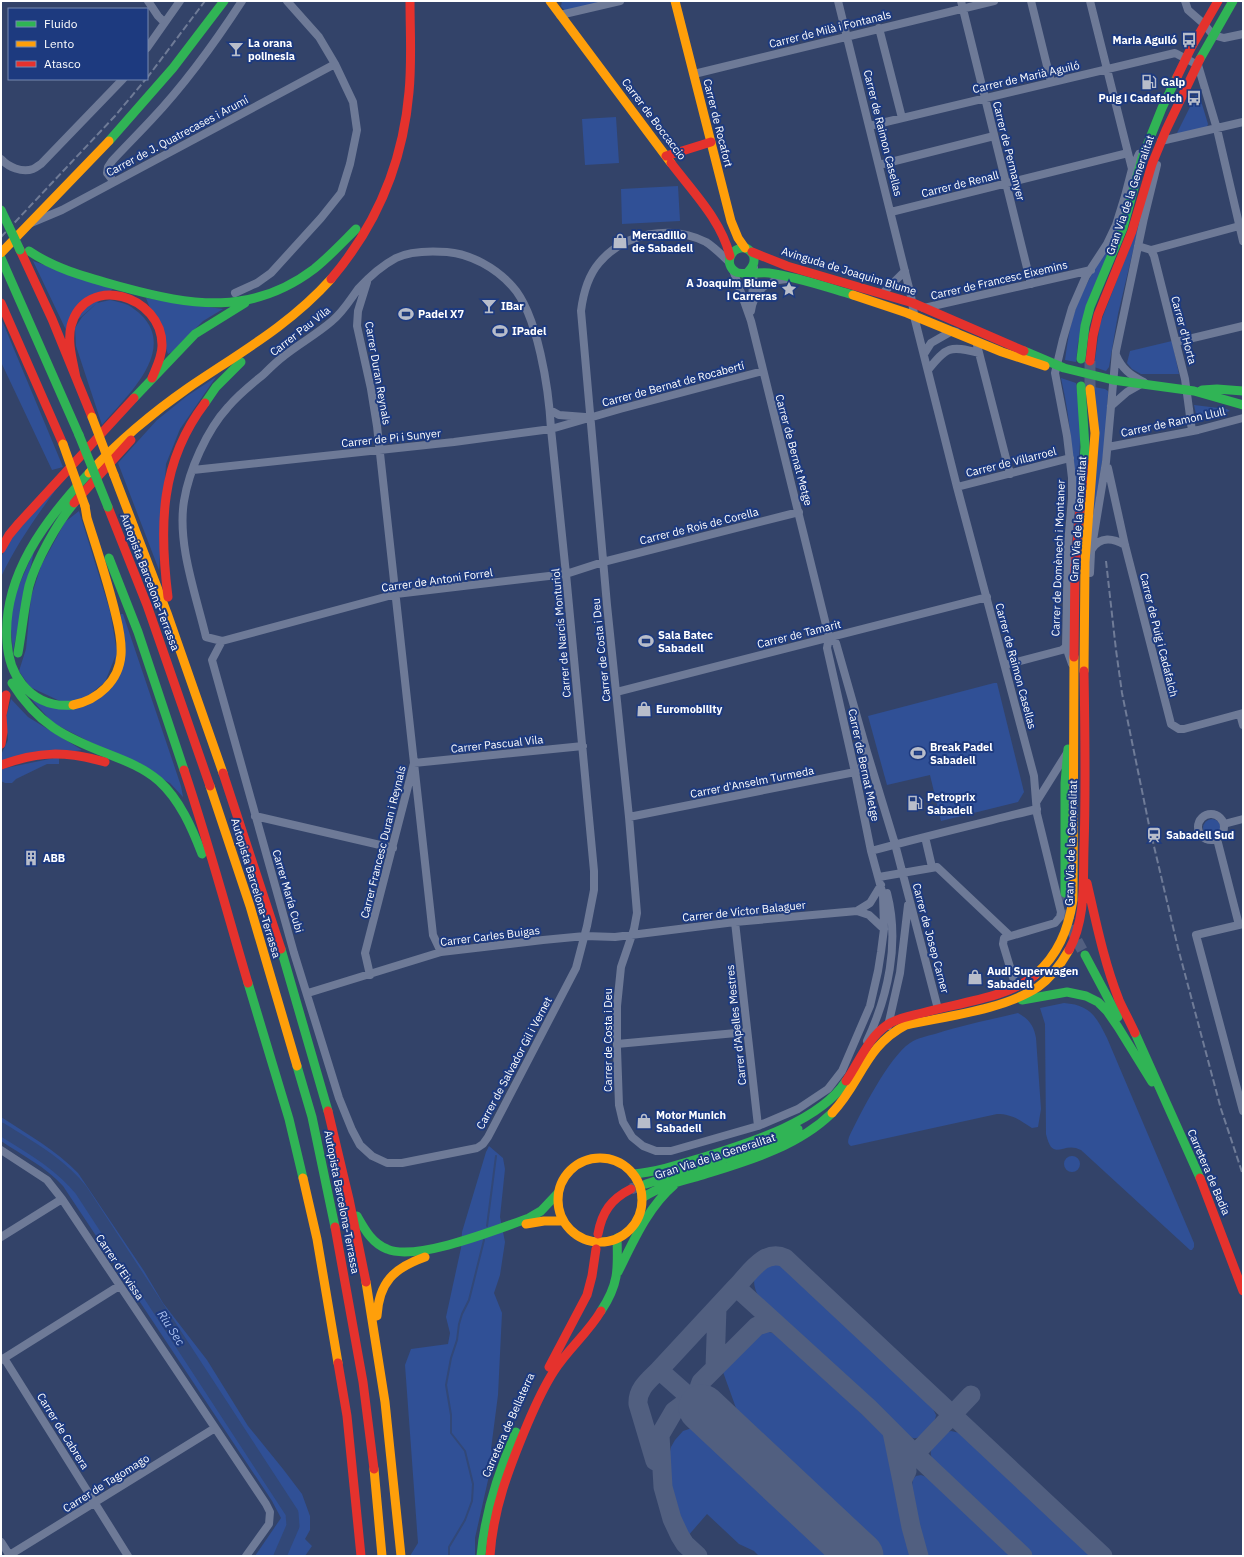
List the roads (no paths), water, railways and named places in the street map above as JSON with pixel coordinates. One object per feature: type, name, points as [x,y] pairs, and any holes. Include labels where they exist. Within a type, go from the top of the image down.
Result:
[{"type":"main road","points":[[2,258],[28,224],[151,96],[190,49],[224,1]]},
{"type":"main road","points":[[174,630],[163,564],[162,533],[164,504],[171,467],[187,430],[208,398],[230,372],[273,332],[316,296],[340,269],[366,231],[383,197],[400,148],[408,106],[410,72],[410,1]]},
{"type":"main road","name":"Carrer de Boccaccio","points":[[550,1],[720,226],[727,244],[731,262]]},
{"type":"main road","name":"Carrer de Rocafort","points":[[675,1],[731,221],[738,238],[749,250]]},
{"type":"main road","name":"Gran Via de la Generalitat","points":[[1218,1],[1186,57],[1162,108],[1142,158],[1129,209],[1120,236],[1090,307],[1085,326],[1086,360],[1098,315],[1132,230],[1146,181],[1160,145],[1198,64],[1233,1]]},
{"type":"main road","points":[[3,594],[12,566],[48,507],[86,463],[130,422],[188,378],[285,312],[304,295],[335,261],[356,229],[372,198],[386,160],[394,131],[400,93]]},
{"type":"main road","points":[[666,156],[711,142]]},
{"type":"main road","points":[[1,210],[14,236],[25,250],[92,417],[174,630],[221,765],[280,943],[358,1217],[368,1235],[378,1244],[397,1252],[411,1253],[465,1241]]},
{"type":"main road","points":[[1,549],[9,535],[19,523],[152,378],[195,334],[211,322],[251,300],[273,293],[305,275],[318,265],[356,229]]},
{"type":"main road","points":[[736,249],[749,250],[755,259],[752,270],[739,273],[731,262],[736,249]]},
{"type":"main road","points":[[25,250],[58,268],[160,298],[181,302],[208,304],[251,300]]},
{"type":"main road","name":"Avinguda de Joaquim Blume","points":[[749,250],[787,266],[913,303],[1059,367]]},
{"type":"main road","name":"Autopista Barcelona-Terrassa","points":[[2,258],[79,435],[147,605],[220,813],[250,906],[312,1117],[337,1236],[363,1382],[375,1476],[382,1556]]},
{"type":"main road","name":"Avinguda de Joaquim Blume","points":[[752,270],[794,278],[870,300],[914,315],[976,342],[1039,364],[1059,367],[1113,380],[1190,390]]},
{"type":"main road","points":[[76,378],[71,342],[72,323],[83,306],[92,299],[107,295],[117,295],[134,300],[146,307],[155,318],[159,326],[162,343],[160,359],[152,378]]},
{"type":"main road","points":[[1,303],[62,444],[88,512],[129,610],[171,728],[214,862],[219,886],[290,1119],[317,1239],[347,1416],[361,1556]]},
{"type":"main road","points":[[88,512],[113,602],[120,641],[120,662],[114,678],[98,695],[87,702],[75,705],[57,705],[36,698],[25,688],[14,674],[8,656],[4,632],[8,594],[22,564],[48,523],[67,498],[116,445],[159,410],[202,379],[273,332]]},
{"type":"main road","name":"Gran Via de la Generalitat","points":[[633,1174],[648,1174],[762,1138],[803,1118],[836,1096],[860,1056],[869,1044],[888,1025],[904,1018],[1004,993],[1033,976],[1052,959],[1067,930],[1071,914],[1074,841],[1075,568],[1085,448],[1081,386]]},
{"type":"main road","name":"Gran Via de la Generalitat","points":[[642,1198],[657,1188],[754,1158],[792,1142],[830,1115],[850,1088],[868,1058],[888,1035],[896,1029],[906,1025],[1000,1005],[1026,994],[1039,986],[1052,974],[1072,944],[1082,905],[1085,562],[1095,447],[1090,388]]},
{"type":"main road","points":[[1190,390],[1217,389],[1243,391]]},
{"type":"main road","points":[[1190,390],[1243,405]]},
{"type":"main road","points":[[18,653],[29,587],[34,571],[55,530],[77,499],[159,410]]},
{"type":"main road","points":[[1,655],[4,667],[20,697],[45,723],[70,739],[124,760],[150,773],[166,788],[191,828],[205,864],[219,886]]},
{"type":"main road","points":[[1,744],[3,732],[2,715],[6,695]]},
{"type":"main road","points":[[1065,893],[1065,783],[1074,709]]},
{"type":"main road","points":[[1,765],[35,754],[60,753],[83,756],[120,767],[144,779],[169,798],[182,812]]},
{"type":"main road","points":[[1083,861],[1094,919],[1109,972],[1119,1000],[1153,1071],[1168,1109]]},
{"type":"main road","points":[[264,898],[312,1117]]},
{"type":"main road","points":[[1084,955],[1168,1109]]},
{"type":"main road","points":[[1000,1005],[1067,992],[1086,996],[1098,1002],[1107,1011],[1118,1027],[1168,1109]]},
{"type":"main road","points":[[646,1184],[763,1146],[780,1139],[824,1111],[836,1096]]},
{"type":"main road","name":"Carretera de Badia","points":[[1168,1109],[1202,1182],[1243,1290]]},
{"type":"main road","points":[[338,1150],[363,1269],[378,1357],[401,1556]]},
{"type":"main road","points":[[600,1158],[612,1160],[624,1166],[633,1174],[639,1185],[642,1198],[641,1210],[636,1222],[628,1232],[617,1238],[598,1242],[590,1241],[577,1236],[567,1227],[563,1221],[558,1206],[558,1194],[562,1182],[570,1170],[587,1160],[600,1158]]},
{"type":"main road","points":[[618,1273],[628,1252],[660,1197],[678,1182]]},
{"type":"main road","points":[[549,1367],[586,1296],[591,1280],[600,1222],[606,1208],[618,1196],[632,1189]]},
{"type":"main road","points":[[378,1357],[378,1301],[380,1293],[388,1278],[402,1266],[413,1260],[509,1227],[536,1215],[558,1194]]},
{"type":"main road","points":[[509,1227],[544,1221],[563,1221]]},
{"type":"main road","name":"Carretera de Bellaterra","points":[[490,1556],[494,1520],[505,1480],[532,1414],[555,1368],[604,1310],[610,1298],[618,1273],[617,1238]]},
{"type":"main road","points":[[598,1242],[612,1257],[618,1273]]},
{"type":"main road","name":"Carretera de Bellaterra","points":[[481,1556],[482,1541],[490,1499],[501,1466],[532,1396],[549,1367],[580,1334],[594,1322]]},
{"type":"street","points":[[148,1],[164,22]]},
{"type":"street","points":[[148,46],[180,1]]},
{"type":"street","points":[[114,182],[107,173],[108,167],[112,161],[153,118],[181,84],[242,1]]},
{"type":"street","points":[[235,293],[257,283],[271,273],[321,218],[341,193],[350,164],[357,130],[353,102],[335,64],[319,37],[287,1]]},
{"type":"street","points":[[560,15],[620,1]]},
{"type":"street","name":"Carrer de Raimon Casellas","points":[[838,1],[891,212],[913,303],[914,315],[957,487],[1034,776],[1041,832],[1061,914],[1055,923],[1010,936]]},
{"type":"street","name":"Carrer de Milà i Fontanals","points":[[694,74],[880,28],[962,5],[994,1]]},
{"type":"street","points":[[1032,1],[1052,82]]},
{"type":"street","points":[[1090,1],[1132,169]]},
{"type":"street","points":[[1185,1],[1188,10],[1204,24],[1213,35],[1224,38],[1243,34]]},
{"type":"street","name":"Carrer de Permanyer","points":[[962,5],[1031,284]]},
{"type":"street","points":[[880,28],[902,118]]},
{"type":"street","name":"Carrer de Marià Aguiló","points":[[869,126],[1175,53],[1186,57]]},
{"type":"street","points":[[1186,57],[1198,64],[1217,128],[1241,226],[1243,241]]},
{"type":"street","name":"Carrer de J. Quatrecases i Arumí","points":[[28,224],[62,210],[335,64]]},
{"type":"street","points":[[1,159],[10,167],[23,170],[33,169],[41,164],[122,80]]},
{"type":"street","points":[[1160,145],[1243,122]]},
{"type":"street","name":"Carrer de Domènech i Montaner","points":[[1074,668],[1066,647],[1068,544],[1072,498],[1070,458],[1055,377],[1059,367],[1072,308],[1116,225],[1132,169],[1142,149],[1153,133]]},
{"type":"street","points":[[879,165],[994,136]]},
{"type":"street","name":"Carrer de Puig i Cadafalch","points":[[1084,648],[1092,550],[1108,447],[1116,355],[1138,246],[1156,170],[1160,145]]},
{"type":"street","name":"Carrer de Renall","points":[[891,212],[1128,154]]},
{"type":"street","points":[[1138,246],[1152,253],[1241,226]]},
{"type":"street","name":"Carrer de Costa i Deu","points":[[671,1151],[656,1151],[643,1146],[632,1138],[623,1122],[619,1105],[617,1006],[621,966],[632,934],[637,912],[629,817],[603,562],[581,311],[583,296],[598,263],[616,247],[641,237],[661,232],[682,233],[705,242],[731,262]]},
{"type":"street","name":"Carrer Pau Vila","points":[[193,470],[211,432],[229,405],[282,358],[333,321],[379,268],[397,258],[416,253],[440,251],[458,253],[475,258],[513,286],[524,304],[533,328]]},
{"type":"street","name":"Carrer d'Horta","points":[[1152,253],[1185,379],[1190,390],[1192,431]]},
{"type":"street","name":"Carrer de Bernat Metge","points":[[671,1151],[758,1126],[798,1109],[828,1089],[842,1072],[870,1006],[878,971],[884,929],[884,900],[871,851],[856,772],[828,648],[829,637],[799,512],[762,371],[751,321],[731,262]]},
{"type":"street","points":[[751,321],[752,270]]},
{"type":"street","name":"Carrer de Francesc Eixemins","points":[[914,315],[924,308],[1091,270]]},
{"type":"street","points":[[883,293],[905,271]]},
{"type":"street","name":"Carrer Duran Reynals","points":[[369,278],[358,307],[357,326],[371,389],[396,594]]},
{"type":"street","points":[[751,311],[752,304],[757,293],[767,283],[794,278]]},
{"type":"street","points":[[1176,342],[1243,326]]},
{"type":"street","name":"Carrer de Narcís Monturiol","points":[[533,328],[542,362],[550,410],[594,871],[594,890],[585,936]]},
{"type":"street","points":[[924,354],[931,343],[952,331]]},
{"type":"street","name":"Avinguda de Joaquim Blume","points":[[952,331],[964,332],[988,340],[1004,342]]},
{"type":"street","points":[[976,342],[1010,474]]},
{"type":"street","points":[[928,370],[941,353],[952,348],[965,349],[979,353]]},
{"type":"street","points":[[1116,355],[1123,369],[1152,386]]},
{"type":"street","name":"Carrer de Bernat de Rocabertí","points":[[590,418],[620,408],[762,371]]},
{"type":"street","points":[[1111,406],[1128,392],[1141,384]]},
{"type":"street","points":[[550,410],[559,415],[590,418]]},
{"type":"street","name":"Carrer de Pi i Sunyer","points":[[193,470],[379,450],[551,429],[590,418]]},
{"type":"street","name":"Carrer de Ramon Llull","points":[[1108,447],[1192,431],[1243,418]]},
{"type":"street","name":"Carrer de Villarroel","points":[[957,487],[1070,458]]},
{"type":"street","name":"Carrer de Puig i Cadafalch","points":[[1106,462],[1124,545],[1171,724],[1175,727],[1184,729],[1242,714]]},
{"type":"street","name":"Carrer de Antoni Forrel","points":[[193,470],[184,500],[183,529],[190,576],[206,637],[222,641],[396,594],[566,574],[603,562]]},
{"type":"street","name":"Carrer de Rois de Corella","points":[[603,562],[799,512]]},
{"type":"street","points":[[1092,550],[1095,544],[1104,540],[1114,540],[1124,545]]},
{"type":"street","name":"Carrer Francesc Duran i Reynals","points":[[370,975],[365,953],[414,763],[396,594]]},
{"type":"street","name":"Carrer de Tamarit","points":[[616,692],[987,596]]},
{"type":"street","name":"Carrer de Bernat Metge","points":[[829,637],[836,643],[895,844],[902,874]]},
{"type":"street","name":"Carrer María Cubi","points":[[222,641],[212,660],[240,755],[255,816],[294,953],[308,993],[339,1098],[360,1146]]},
{"type":"street","name":"Carrer de Domènech i Montaner","points":[[1004,665],[1062,650],[1066,647]]},
{"type":"street","points":[[1242,714],[1243,725]]},
{"type":"street","name":"Carrer Pascual Vila","points":[[414,763],[583,746]]},
{"type":"street","points":[[871,851],[1037,805],[1068,751]]},
{"type":"street","points":[[856,772],[862,768],[866,761],[867,752]]},
{"type":"street","points":[[414,763],[433,935],[441,952]]},
{"type":"street","name":"Carrer d'Anselm Turmeda","points":[[629,817],[856,772]]},
{"type":"street","points":[[1211,814],[1220,818],[1224,824],[1223,833],[1217,839],[1209,840],[1202,836],[1199,828],[1200,821],[1203,817],[1211,814]]},
{"type":"street","points":[[255,816],[393,848]]},
{"type":"street","points":[[1224,824],[1243,819]]},
{"type":"street","points":[[925,837],[932,867]]},
{"type":"street","points":[[1217,839],[1241,924],[1196,935],[1243,1110]]},
{"type":"street","points":[[858,910],[870,903],[880,881],[902,874],[937,867],[1010,936],[1004,938],[1003,944],[1016,987]]},
{"type":"street","name":"Carrer de Josep Carner","points":[[902,874],[938,1009]]},
{"type":"street","name":"Carrer de Bernat Metge","points":[[860,1056],[875,1022],[889,970],[893,932],[891,908],[886,890],[880,881]]},
{"type":"street","points":[[850,1088],[857,1070],[871,1048],[885,1032],[888,1025],[900,973],[908,897]]},
{"type":"street","points":[[858,910],[869,915],[884,929]]},
{"type":"street","name":"Carrer de Víctor Balaguer","points":[[632,934],[858,910]]},
{"type":"street","name":"Carrer d'Apelles Mestres","points":[[735,922],[758,1126]]},
{"type":"street","name":"Carrer Carles Buigas","points":[[308,993],[441,952],[585,936],[615,937],[632,934]]},
{"type":"street","name":"Carrer de Salvador Gil i Vernet","points":[[360,1146],[372,1156],[387,1163],[402,1163],[477,1148],[483,1144],[576,968],[585,936]]},
{"type":"street","points":[[617,1044],[747,1032]]},
{"type":"street","name":"Carrer d'Eivissa","points":[[1,1150],[47,1180],[62,1199],[266,1504],[270,1512],[269,1524],[246,1556]]},
{"type":"street","points":[[1,1237],[62,1199]]},
{"type":"street","points":[[3,1359],[119,1286]]},
{"type":"street","name":"Carrer de Cabrera","points":[[3,1359],[128,1556]]},
{"type":"street","name":"Carrer de Tagomago","points":[[9,1556],[215,1428]]},
{"type":"street","points":[[1,1542],[9,1556]]},
{"type":"waterway","name":"Riu Sec","points":[[1,1129],[54,1164],[81,1190],[292,1513],[293,1526],[280,1556]]},
{"type":"waterway","points":[[487,1226],[496,1156]]},
{"type":"waterway","points":[[449,1556],[449,1547],[465,1520],[472,1501],[473,1484],[465,1451],[451,1433],[451,1415],[446,1385],[451,1358],[457,1340],[459,1324],[469,1300],[484,1240]]},
{"type":"tunnel","points":[[1090,361],[1090,389]]},
{"type":"tunnel","points":[[1065,893],[1070,926],[1085,955]]},
{"type":"tunnel","points":[[631,1189],[646,1184]]},
{"type":"railway","points":[[148,77],[205,1]]},
{"type":"railway","points":[[1,237],[115,116],[145,80]]},
{"type":"railway","points":[[1106,561],[1122,693],[1149,825],[1178,948],[1221,1109],[1243,1175]]},
{"type":"place","name":"Maria Aguiló","points":[[1189,40]]},
{"type":"place","name":"La orana polinesia","points":[[236,49]]},
{"type":"place","name":"Galp","points":[[1149,82]]},
{"type":"place","name":"Puig i Cadafalch","points":[[1194,98]]},
{"type":"place","name":"Mercadillo de Sabadell","points":[[620,241]]},
{"type":"place","name":"A Joaquim Blume i Carreras","points":[[789,289]]},
{"type":"place","name":"IBar","points":[[489,306]]},
{"type":"place","name":"Padel X7","points":[[406,314]]},
{"type":"place","name":"IPadel","points":[[500,331]]},
{"type":"place","name":"Sala Batec Sabadell","points":[[646,641]]},
{"type":"place","name":"Euromobility","points":[[644,709]]},
{"type":"place","name":"Break Padel Sabadell","points":[[918,753]]},
{"type":"place","name":"Petroprix Sabadell","points":[[915,803]]},
{"type":"place","name":"Sabadell Sud","points":[[1154,835]]},
{"type":"place","name":"ABB","points":[[31,858]]},
{"type":"place","name":"Audi Superwagen Sabadell","points":[[975,977]]},
{"type":"place","name":"Motor Munich Sabadell","points":[[644,1121]]}]
